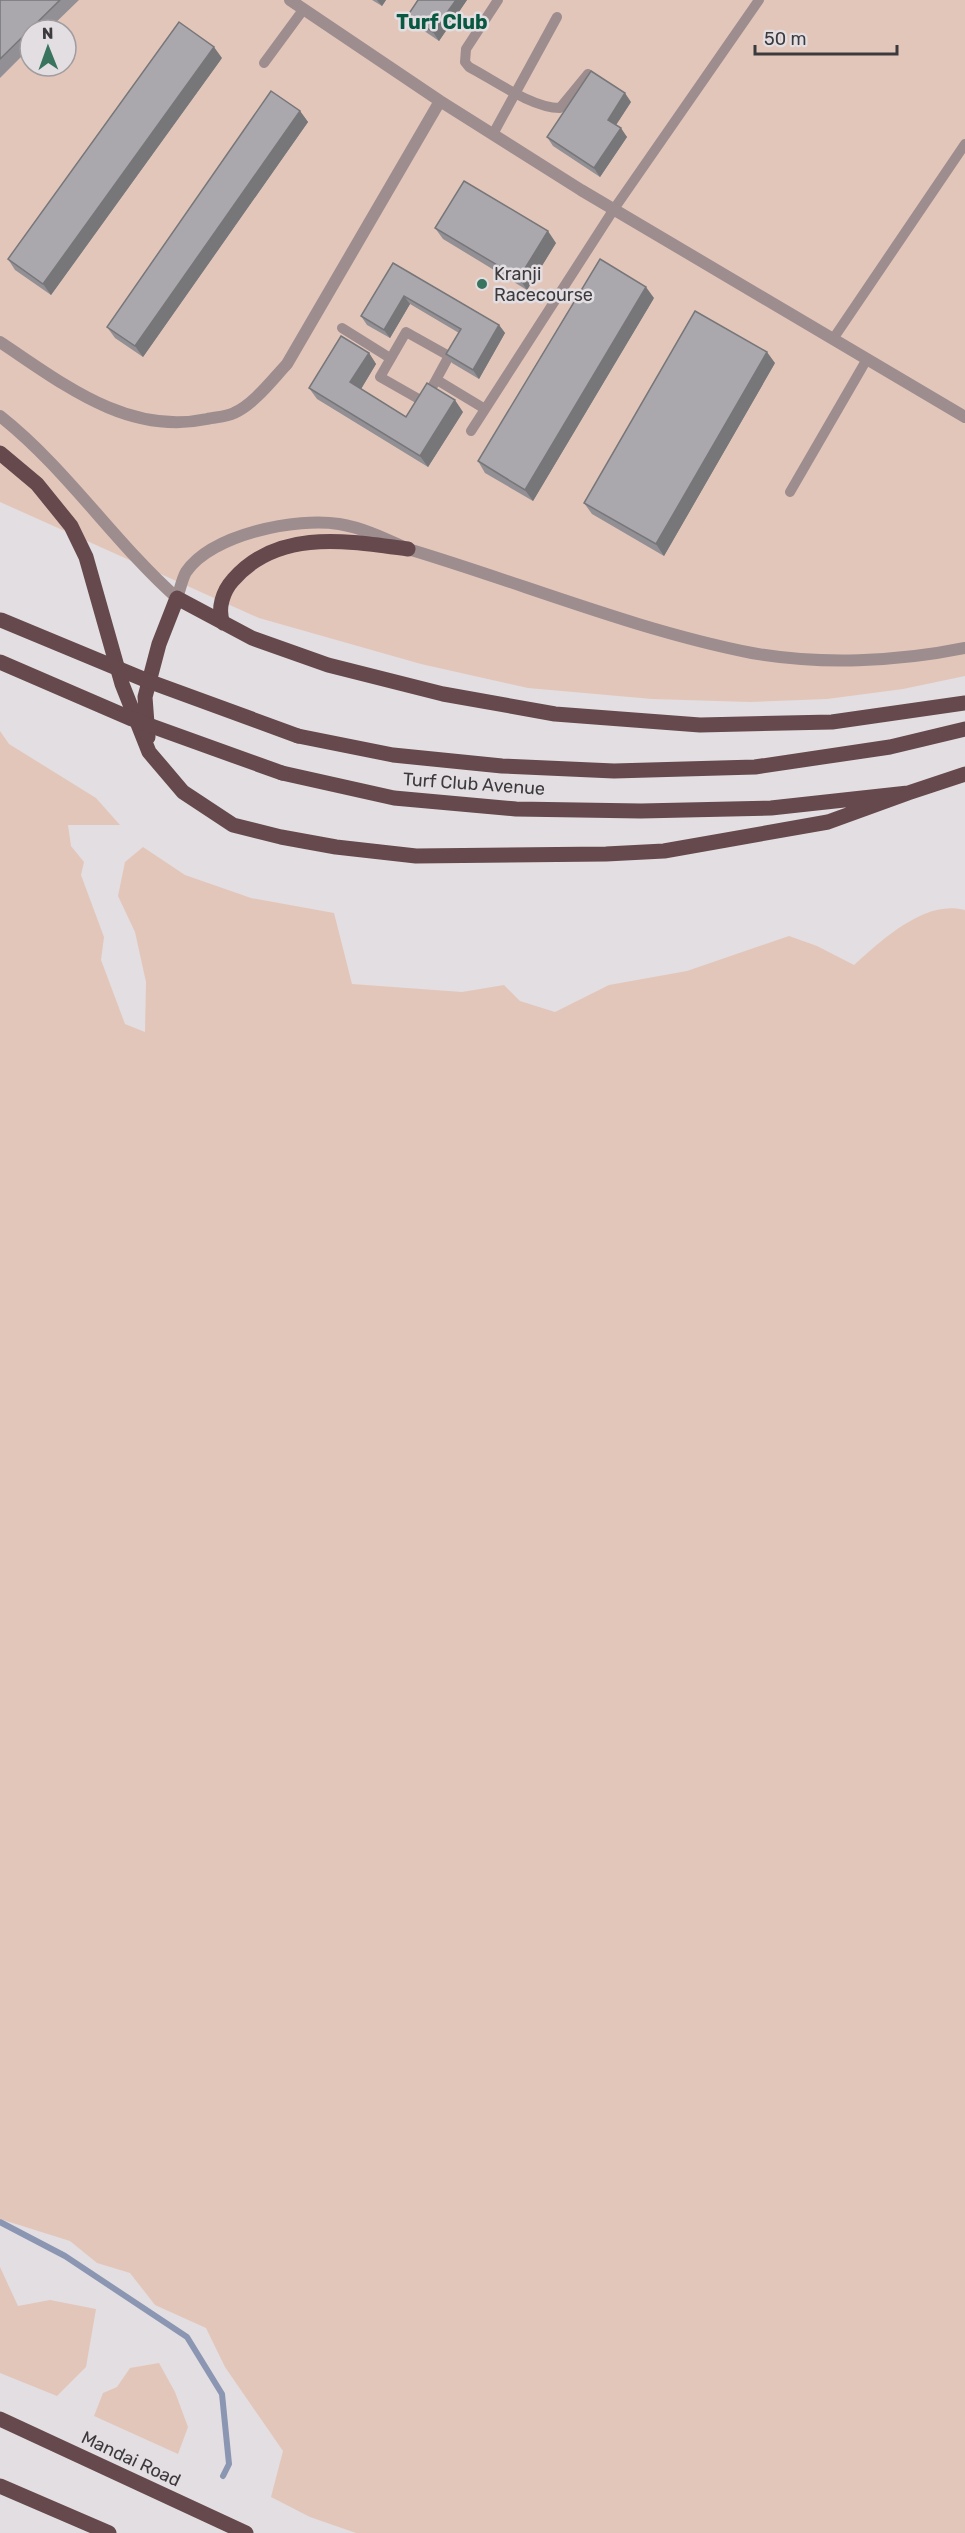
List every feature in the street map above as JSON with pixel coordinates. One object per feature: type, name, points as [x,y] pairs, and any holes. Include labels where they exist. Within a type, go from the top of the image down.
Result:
[{"type":"main road","points":[[0,453],[38,484],[71,526],[86,557],[122,684],[149,752],[183,792],[233,825],[336,847],[416,856],[664,852],[828,822],[908,793]]},
{"type":"main road","points":[[223,623],[220,611],[227,587],[247,565],[280,548],[322,540],[408,549]]},
{"type":"main road","points":[[149,752],[146,697],[159,644],[177,598],[252,638],[328,665],[443,694],[555,714],[700,725],[832,722],[965,703]]},
{"type":"main road","name":"Turf Club Avenue","points":[[1,620],[148,681],[298,736],[415,757],[502,766],[614,771],[755,767],[890,747],[965,729]]},
{"type":"main road","name":"Turf Club Avenue","points":[[0,662],[132,719],[282,773],[394,798],[516,810],[771,808],[908,793],[965,774]]},
{"type":"main road","name":"Mandai Road","points":[[0,2419],[246,2533]]},
{"type":"main road","points":[[0,2486],[109,2533]]},
{"type":"street","points":[[290,0],[492,134],[965,417]]},
{"type":"street","points":[[0,342],[97,405],[153,422],[191,423],[234,413],[260,393],[287,364],[440,101]]},
{"type":"street","points":[[0,416],[71,484],[141,566],[177,598],[186,573],[196,561],[218,545],[261,530],[303,524],[339,524],[379,535],[408,549],[655,628],[752,652],[802,659],[859,659],[965,648]]},
{"type":"lane","points":[[498,0],[466,49],[465,62],[515,93],[551,108],[560,108],[588,74]]},
{"type":"lane","points":[[471,431],[614,209],[759,0]]},
{"type":"lane","points":[[264,63],[303,10]]},
{"type":"lane","points":[[492,134],[557,17]]},
{"type":"lane","points":[[833,339],[965,144]]},
{"type":"lane","points":[[342,328],[390,358]]},
{"type":"lane","points":[[406,332],[449,356],[425,401],[420,402],[381,379],[381,372],[390,358],[406,332]]},
{"type":"lane","points":[[790,492],[867,359]]},
{"type":"lane","points":[[437,380],[485,409]]},
{"type":"shaded area","name":"Kranji Racecourse","points":[[0,0],[965,0],[965,676],[903,689],[827,699],[750,702],[652,699],[528,688],[421,664],[259,618],[0,502]]},
{"type":"shaded area","points":[[0,731],[9,744],[96,798],[120,825],[68,825],[71,846],[84,862],[81,875],[104,937],[101,960],[125,1024],[145,1032],[146,982],[135,932],[118,896],[125,862],[143,847],[185,875],[251,898],[334,913],[352,984],[462,992],[504,985],[520,1001],[555,1012],[609,985],[687,971],[789,936],[817,946],[854,965],[891,934],[920,916],[935,910],[950,908],[965,910],[965,2533],[356,2533],[310,2517],[271,2497],[283,2451],[225,2367],[206,2328],[155,2305],[130,2273],[97,2263],[70,2241],[0,2219]]},
{"type":"shaded area","points":[[0,2267],[18,2306],[50,2300],[96,2309],[86,2367],[57,2396],[0,2373]]},
{"type":"shaded area","points":[[159,2363],[175,2392],[188,2427],[178,2454],[94,2416],[103,2393],[117,2387],[130,2368]]},
{"type":"building","points":[[0,0],[60,0],[42,18],[18,18],[18,41],[0,59]]},
{"type":"building","points":[[418,0],[456,0],[433,32],[408,15]]},
{"type":"building","points":[[179,22],[214,47],[43,284],[8,259]]},
{"type":"building","points":[[591,71],[625,93],[608,120],[621,128],[594,168],[547,137]]},
{"type":"building","points":[[271,91],[300,111],[135,346],[107,327]]},
{"type":"building","points":[[464,181],[548,231],[519,278],[435,228]]},
{"type":"building","points":[[600,259],[646,287],[525,490],[478,461]]},
{"type":"building","points":[[393,263],[499,325],[473,370],[446,354],[461,329],[404,296],[384,330],[361,316]]},
{"type":"building","points":[[695,311],[767,352],[656,544],[584,503]]},
{"type":"building","points":[[341,336],[369,353],[350,382],[406,417],[427,383],[455,400],[420,456],[309,388]]},
{"type":"waterway","points":[[0,2222],[65,2256],[187,2337],[222,2394],[229,2464],[223,2476]]},
{"type":"place","name":"Kranji Racecourse","points":[[482,284]]},
{"type":"district","name":"Turf Club","points":[[442,22]]}]
